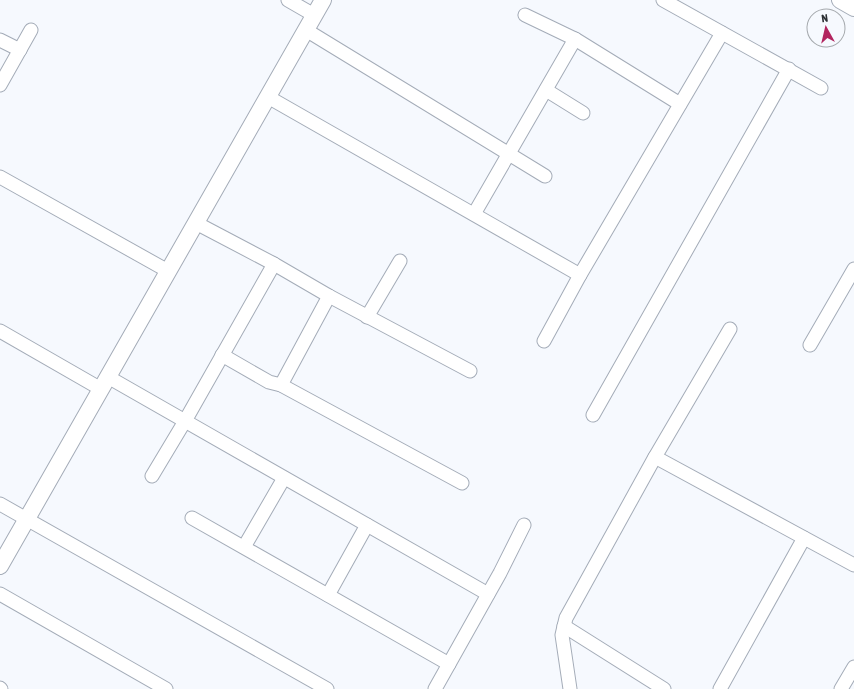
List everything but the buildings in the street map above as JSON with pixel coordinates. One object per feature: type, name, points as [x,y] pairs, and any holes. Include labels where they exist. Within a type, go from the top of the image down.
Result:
[{"type":"street","points":[[288,0],[314,15]]},
{"type":"street","points":[[0,566],[323,0]]},
{"type":"street","points":[[664,0],[821,88]]},
{"type":"street","points":[[840,0],[854,8]]},
{"type":"street","points":[[525,15],[575,39],[680,104]]},
{"type":"street","points":[[0,85],[31,30]]},
{"type":"street","points":[[306,30],[545,176]]},
{"type":"street","points":[[544,341],[580,275],[722,33]]},
{"type":"street","points":[[474,214],[575,39]]},
{"type":"street","points":[[0,40],[20,50]]},
{"type":"street","points":[[593,415],[789,70]]},
{"type":"street","points":[[546,90],[583,114]]},
{"type":"street","points":[[268,97],[580,275]]},
{"type":"street","points":[[0,178],[168,271]]},
{"type":"street","points":[[196,223],[274,264],[367,317],[470,371]]},
{"type":"street","points":[[367,317],[400,261]]},
{"type":"street","points":[[152,476],[274,264]]},
{"type":"street","points":[[810,345],[854,269]]},
{"type":"street","points":[[281,385],[329,296]]},
{"type":"street","points":[[570,689],[562,635],[564,626],[578,597],[655,457],[730,328]]},
{"type":"street","points":[[0,331],[185,421],[488,594]]},
{"type":"street","points":[[222,355],[269,382],[281,385],[462,483]]},
{"type":"street","points":[[655,457],[854,564]]},
{"type":"street","points":[[244,547],[284,478]]},
{"type":"street","points":[[0,504],[328,689]]},
{"type":"street","points":[[192,518],[449,664]]},
{"type":"street","points":[[435,689],[488,594],[524,525]]},
{"type":"street","points":[[328,595],[367,526]]},
{"type":"street","points":[[720,689],[804,538]]},
{"type":"street","points":[[0,594],[166,689]]},
{"type":"street","points":[[564,626],[664,689]]},
{"type":"street","points":[[841,689],[854,667]]}]
